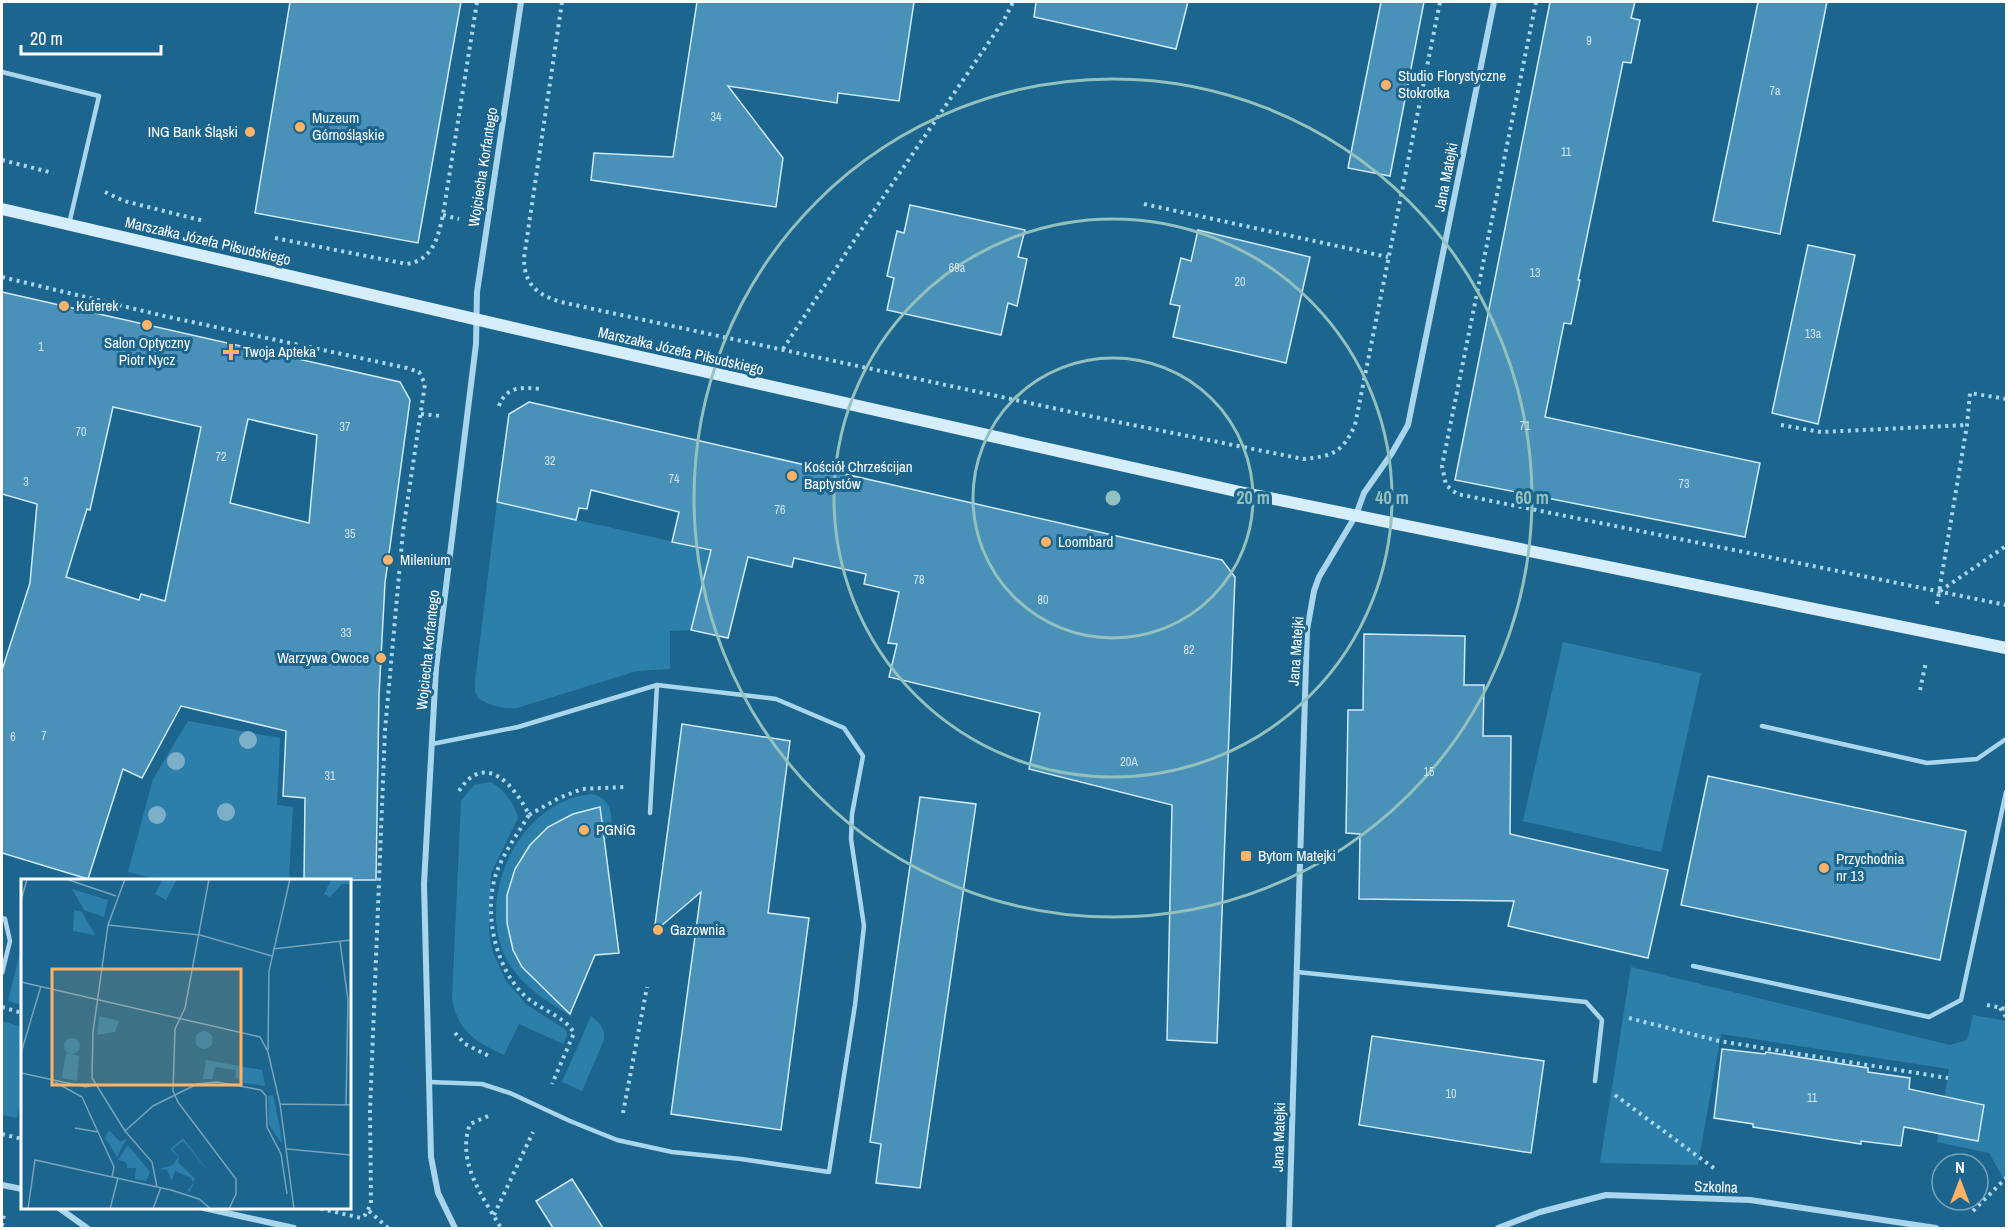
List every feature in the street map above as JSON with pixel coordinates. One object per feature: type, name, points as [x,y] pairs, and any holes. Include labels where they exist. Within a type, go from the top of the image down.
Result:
[{"type":"main road","name":"Marszałka Józefa Piłsudskiego","points":[[2,209],[1096,460],[2007,648]]},
{"type":"street","name":"Wojciecha Korfantego","points":[[453,1227],[438,1193],[431,1157],[424,884],[436,668],[476,344],[477,292],[521,2]]},
{"type":"street","name":"Jana Matejki","points":[[1288,1228],[1307,630],[1319,577],[1356,515],[1364,493],[1408,425],[1494,2]]},
{"type":"street","points":[[2,1185],[21,1189]]},
{"type":"street","name":"Szkolna","points":[[1498,1228],[1539,1212],[1606,1195],[1750,1200],[1936,1228]]},
{"type":"street","points":[[60,1209],[87,1228]]},
{"type":"street","points":[[208,1209],[294,1228]]},
{"type":"street","points":[[444,1228],[453,1227]]},
{"type":"lane","points":[[2,72],[99,96],[69,224]]},
{"type":"lane","points":[[429,1082],[482,1084],[510,1093],[618,1140],[672,1152],[741,1158],[829,1173],[855,1005],[864,926],[851,839],[852,814],[862,756],[844,728],[776,699],[657,686],[518,727],[432,744]]},
{"type":"lane","points":[[650,813],[657,686]]},
{"type":"lane","points":[[1762,726],[1927,763],[1977,759],[2007,739]]},
{"type":"lane","points":[[1693,966],[1929,1017],[1961,1000],[2007,792]]},
{"type":"lane","points":[[2,918],[5,919],[10,941],[2,972]]},
{"type":"lane","points":[[1297,972],[1586,1002],[1602,1020],[1595,1081]]},
{"type":"path","points":[[271,237],[407,264],[425,257],[437,240],[442,216],[477,2]]},
{"type":"path","points":[[562,2],[524,258],[524,269],[529,283],[537,292],[549,299],[561,302],[1113,421],[1303,459],[1325,457],[1338,451],[1347,442],[1355,425],[1440,2]]},
{"type":"path","points":[[783,349],[1004,20],[1013,2]]},
{"type":"path","points":[[1536,2],[1442,466],[1446,485],[1457,494],[2007,605]]},
{"type":"path","points":[[2,160],[78,179],[124,201],[214,224]]},
{"type":"path","points":[[1144,204],[1388,257]]},
{"type":"path","points":[[2,277],[164,316],[407,368],[419,372],[425,384],[403,531],[385,730],[370,1110],[371,1204],[369,1210],[360,1218],[322,1209]]},
{"type":"path","points":[[1920,690],[1968,425],[1970,393],[2007,399]]},
{"type":"path","points":[[1781,425],[1821,432],[1968,425]]},
{"type":"path","points":[[1939,591],[2007,546]]},
{"type":"path","points":[[461,738],[455,797],[466,779],[483,773],[497,775],[508,783],[521,799],[529,815]]},
{"type":"path","points":[[542,1080],[552,1085],[574,1033],[569,1023],[526,997],[510,980],[494,939],[492,901],[498,870],[529,815],[559,798],[582,789],[651,787]]},
{"type":"path","points":[[618,1140],[647,987]]},
{"type":"path","points":[[2,1007],[21,1013]]},
{"type":"path","points":[[1999,1008],[2007,1017]]},
{"type":"path","points":[[1602,1020],[1623,1016],[1719,1041],[1948,1078]]},
{"type":"path","points":[[454,1032],[465,1044],[494,1058]]},
{"type":"path","points":[[1595,1081],[1718,1172]]},
{"type":"path","points":[[496,1113],[479,1118],[470,1124],[465,1143],[467,1158],[479,1190],[501,1228]]},
{"type":"path","points":[[494,1215],[534,1130],[527,1125]]},
{"type":"path","points":[[2,1134],[21,1139]]},
{"type":"path","points":[[1990,1194],[2007,1178]]},
{"type":"path","points":[[369,1210],[388,1228]]},
{"type":"shaded area","points":[[497,502],[710,550],[691,630],[670,631],[670,669],[637,671],[517,708],[497,706],[478,698],[475,681]]},
{"type":"shaded area","points":[[1563,642],[1701,673],[1661,852],[1523,821]]},
{"type":"shaded area","points":[[188,721],[280,738],[277,805],[293,807],[289,879],[158,879],[128,872],[153,779]]},
{"type":"shaded area","points":[[491,782],[508,797],[518,818],[491,873],[489,934],[493,953],[506,981],[526,1004],[566,1030],[567,1036],[563,1044],[519,1024],[504,1055],[469,1034],[458,1019],[452,998],[461,801],[474,785]]},
{"type":"shaded area","points":[[592,794],[604,799],[610,809],[611,834],[604,841],[599,808],[573,814],[548,827],[530,845],[515,869],[507,895],[507,923],[513,950],[572,1009],[571,1016],[532,990],[516,974],[504,954],[497,930],[496,904],[501,878],[511,853],[526,831],[544,813],[567,800]]},
{"type":"shaded area","points":[[21,949],[21,1005],[8,1001]]},
{"type":"shaded area","points":[[1631,967],[1950,1045],[1967,1040],[1973,1015],[2006,1021],[2006,1183],[1990,1152],[1937,1142],[1949,1069],[1721,1034],[1698,1165],[1600,1163]]},
{"type":"shaded area","points":[[591,1016],[601,1026],[604,1040],[582,1091],[562,1082]]},
{"type":"shaded area","points":[[2,1021],[21,1027],[21,1100],[17,1118],[2,1115]]},
{"type":"building","name":"Muzeum Górnośląskie","points":[[290,2],[461,2],[418,243],[255,213]]},
{"type":"building","points":[[697,2],[914,2],[899,101],[838,93],[837,103],[728,86],[783,158],[776,207],[591,180],[594,153],[673,157]]},
{"type":"building","points":[[1036,2],[1188,2],[1176,49],[1034,17]]},
{"type":"building","name":"Studio Florystyczne Stokrotka","points":[[1381,2],[1424,2],[1390,176],[1348,168]]},
{"type":"building","points":[[1550,2],[1635,2],[1631,18],[1640,20],[1631,63],[1623,62],[1571,324],[1564,323],[1545,417],[1760,463],[1745,537],[1455,480]]},
{"type":"building","points":[[1758,2],[1827,2],[1780,234],[1713,221]]},
{"type":"building","points":[[910,205],[1025,230],[1018,257],[1027,259],[1017,306],[1008,303],[1001,335],[887,310],[894,278],[887,276],[897,231],[904,233]]},
{"type":"building","points":[[1198,230],[1310,257],[1286,363],[1173,337],[1180,306],[1170,304],[1181,258],[1191,261]]},
{"type":"building","points":[[1808,245],[1855,255],[1818,424],[1772,413]]},
{"type":"building","points":[[2,292],[400,382],[410,400],[385,583],[379,695],[376,880],[304,879],[305,798],[283,796],[286,731],[181,706],[142,778],[123,769],[88,879],[2,853],[2,670],[30,583],[37,504],[2,494]],"holes":[[[113,407],[201,427],[165,601],[141,594],[139,600],[66,577],[87,509],[90,510]],[[248,419],[317,435],[309,523],[230,503]]]},
{"type":"building","points":[[529,402],[1222,560],[1235,577],[1217,1043],[1167,1040],[1172,805],[1029,769],[1040,713],[889,677],[897,644],[888,643],[899,592],[864,584],[866,574],[794,558],[792,567],[748,557],[728,638],[691,630],[711,550],[672,542],[679,512],[591,490],[587,509],[579,508],[576,520],[497,502],[509,414]]},
{"type":"building","points":[[1364,634],[1465,636],[1464,685],[1484,685],[1483,736],[1511,736],[1510,834],[1668,870],[1648,958],[1508,926],[1514,901],[1359,899],[1360,834],[1346,833],[1348,710],[1363,710]]},
{"type":"building","name":"Gazownia","points":[[682,724],[790,741],[768,913],[809,918],[781,1130],[671,1114],[701,892],[654,932]]},
{"type":"building","name":"Przychodnia nr 13","points":[[1708,776],[1966,831],[1940,960],[1681,905]]},
{"type":"building","points":[[920,797],[976,804],[920,1188],[876,1183],[881,1144],[870,1142]]},
{"type":"building","points":[[600,807],[619,953],[595,955],[570,1014],[522,967],[513,950],[507,923],[507,895],[515,869],[530,845],[548,827],[573,814]]},
{"type":"building","points":[[1372,1036],[1544,1061],[1531,1153],[1359,1125]]},
{"type":"building","points":[[1722,1049],[1765,1054],[1766,1052],[1868,1068],[1868,1072],[1910,1078],[1909,1089],[1984,1105],[1978,1141],[1904,1127],[1901,1146],[1861,1141],[1861,1144],[1753,1127],[1753,1124],[1714,1118]]},
{"type":"building","points":[[572,1179],[603,1228],[553,1228],[536,1201]]},
{"type":"place","name":"Studio Florystyczne Stokrotka","points":[[1386,85]]},
{"type":"place","name":"Muzeum Górnośląskie","points":[[300,127]]},
{"type":"place","name":"ING Bank Śląski","points":[[250,132]]},
{"type":"place","name":"Kuferek","points":[[64,306]]},
{"type":"place","name":"Salon Optyczny Piotr Nycz","points":[[147,325]]},
{"type":"place","name":"Twoja Apteka","points":[[231,352]]},
{"type":"place","name":"Kościół Chrześcijan Baptystów","points":[[792,476]]},
{"type":"place","name":"Loombard","points":[[1046,542]]},
{"type":"place","name":"Milenium","points":[[388,560]]},
{"type":"place","name":"Warzywa Owoce","points":[[381,658]]},
{"type":"place","name":"PGNiG","points":[[584,830]]},
{"type":"place","name":"Bytom Matejki","points":[[1246,856]]},
{"type":"place","name":"Przychodnia nr 13","points":[[1824,868]]},
{"type":"place","name":"Gazownia","points":[[658,930]]}]
